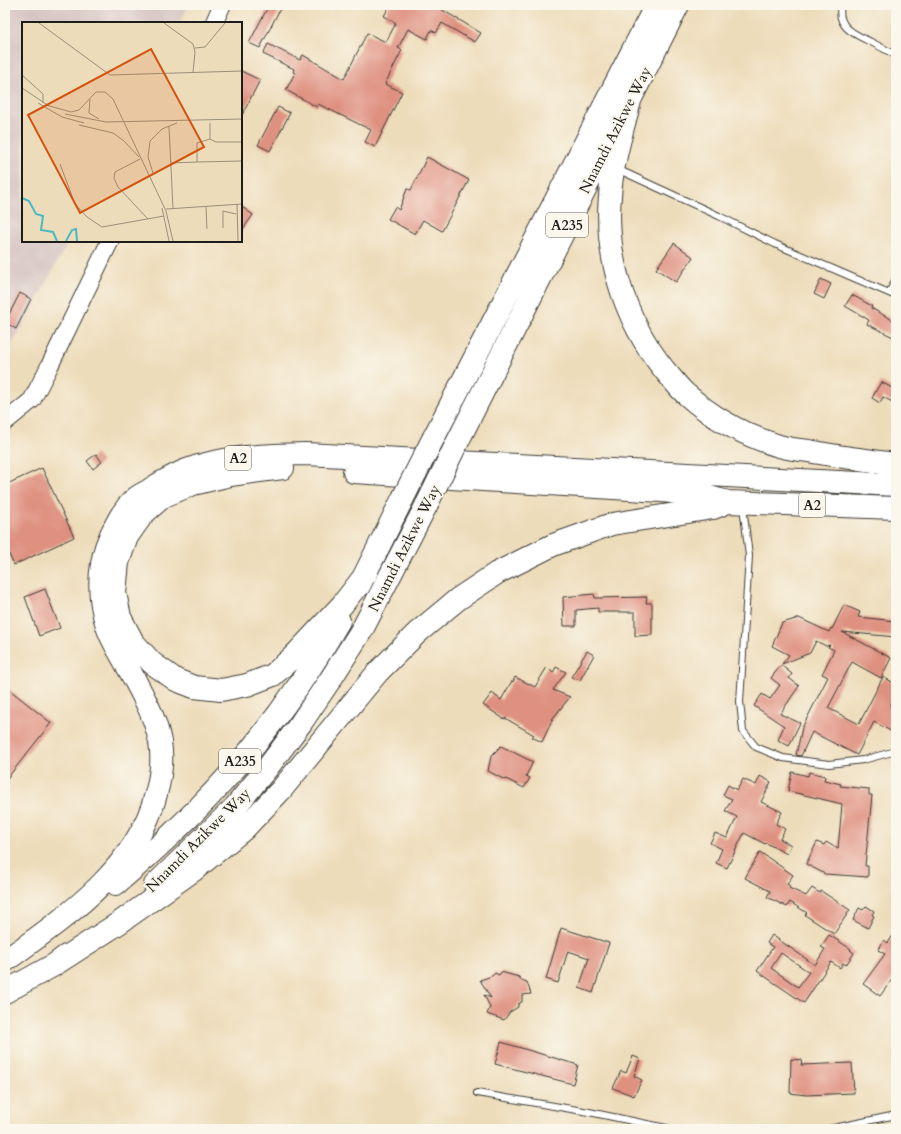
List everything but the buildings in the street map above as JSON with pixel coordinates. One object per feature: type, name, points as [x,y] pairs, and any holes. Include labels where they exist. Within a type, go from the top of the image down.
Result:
[{"type":"highway","name":"Nnamdi Azikwe Way","points":[[5,961],[50,935],[80,913],[153,851],[216,788],[251,749],[288,700],[318,656],[366,574],[434,436],[656,5]]},
{"type":"highway","name":"Nnamdi Azikwe Way","points":[[5,992],[54,965],[146,894],[235,807],[268,767],[301,723],[363,628],[678,5]]},
{"type":"highway","points":[[630,101],[613,167],[610,197],[610,228],[612,250],[618,280],[628,308],[640,334],[653,356],[686,395],[732,426],[757,438],[781,446],[821,454],[896,464]]},
{"type":"highway","name":"A2","points":[[5,961],[66,916],[98,887],[121,863],[137,839],[156,794],[160,774],[161,749],[156,728],[143,697],[108,628],[102,604],[100,584],[102,560],[110,536],[121,516],[135,498],[159,484],[184,471],[212,463],[238,458],[306,454],[896,485]]},
{"type":"highway","points":[[366,574],[326,623],[273,675],[247,685],[221,690],[194,687],[176,680],[152,663],[133,642],[120,618],[114,593],[118,562],[128,537],[143,514],[164,496],[193,484],[230,475],[287,468],[662,491],[700,495],[736,502]]},
{"type":"highway","name":"A2","points":[[54,965],[119,923],[194,870],[244,829],[281,790],[378,672],[417,633],[458,599],[497,573],[553,545],[612,524],[713,508],[736,502],[896,508]]},
{"type":"street","points":[[214,22],[222,5]]},
{"type":"street","points":[[5,422],[32,400],[110,242]]},
{"type":"lane","points":[[841,5],[840,18],[846,28],[852,33],[896,55]]},
{"type":"lane","points":[[613,167],[719,216],[775,244],[896,296]]},
{"type":"lane","points":[[889,293],[896,279]]},
{"type":"lane","points":[[736,502],[748,556],[740,702],[744,731],[756,747],[783,758],[829,764],[863,760],[896,752]]},
{"type":"lane","points":[[478,1092],[590,1112],[671,1129]]},
{"type":"lane","points":[[828,1129],[896,1115]]},
{"type":"shaded area","points":[[5,5],[189,5],[180,22],[22,22],[22,242],[68,242],[5,357]]}]
